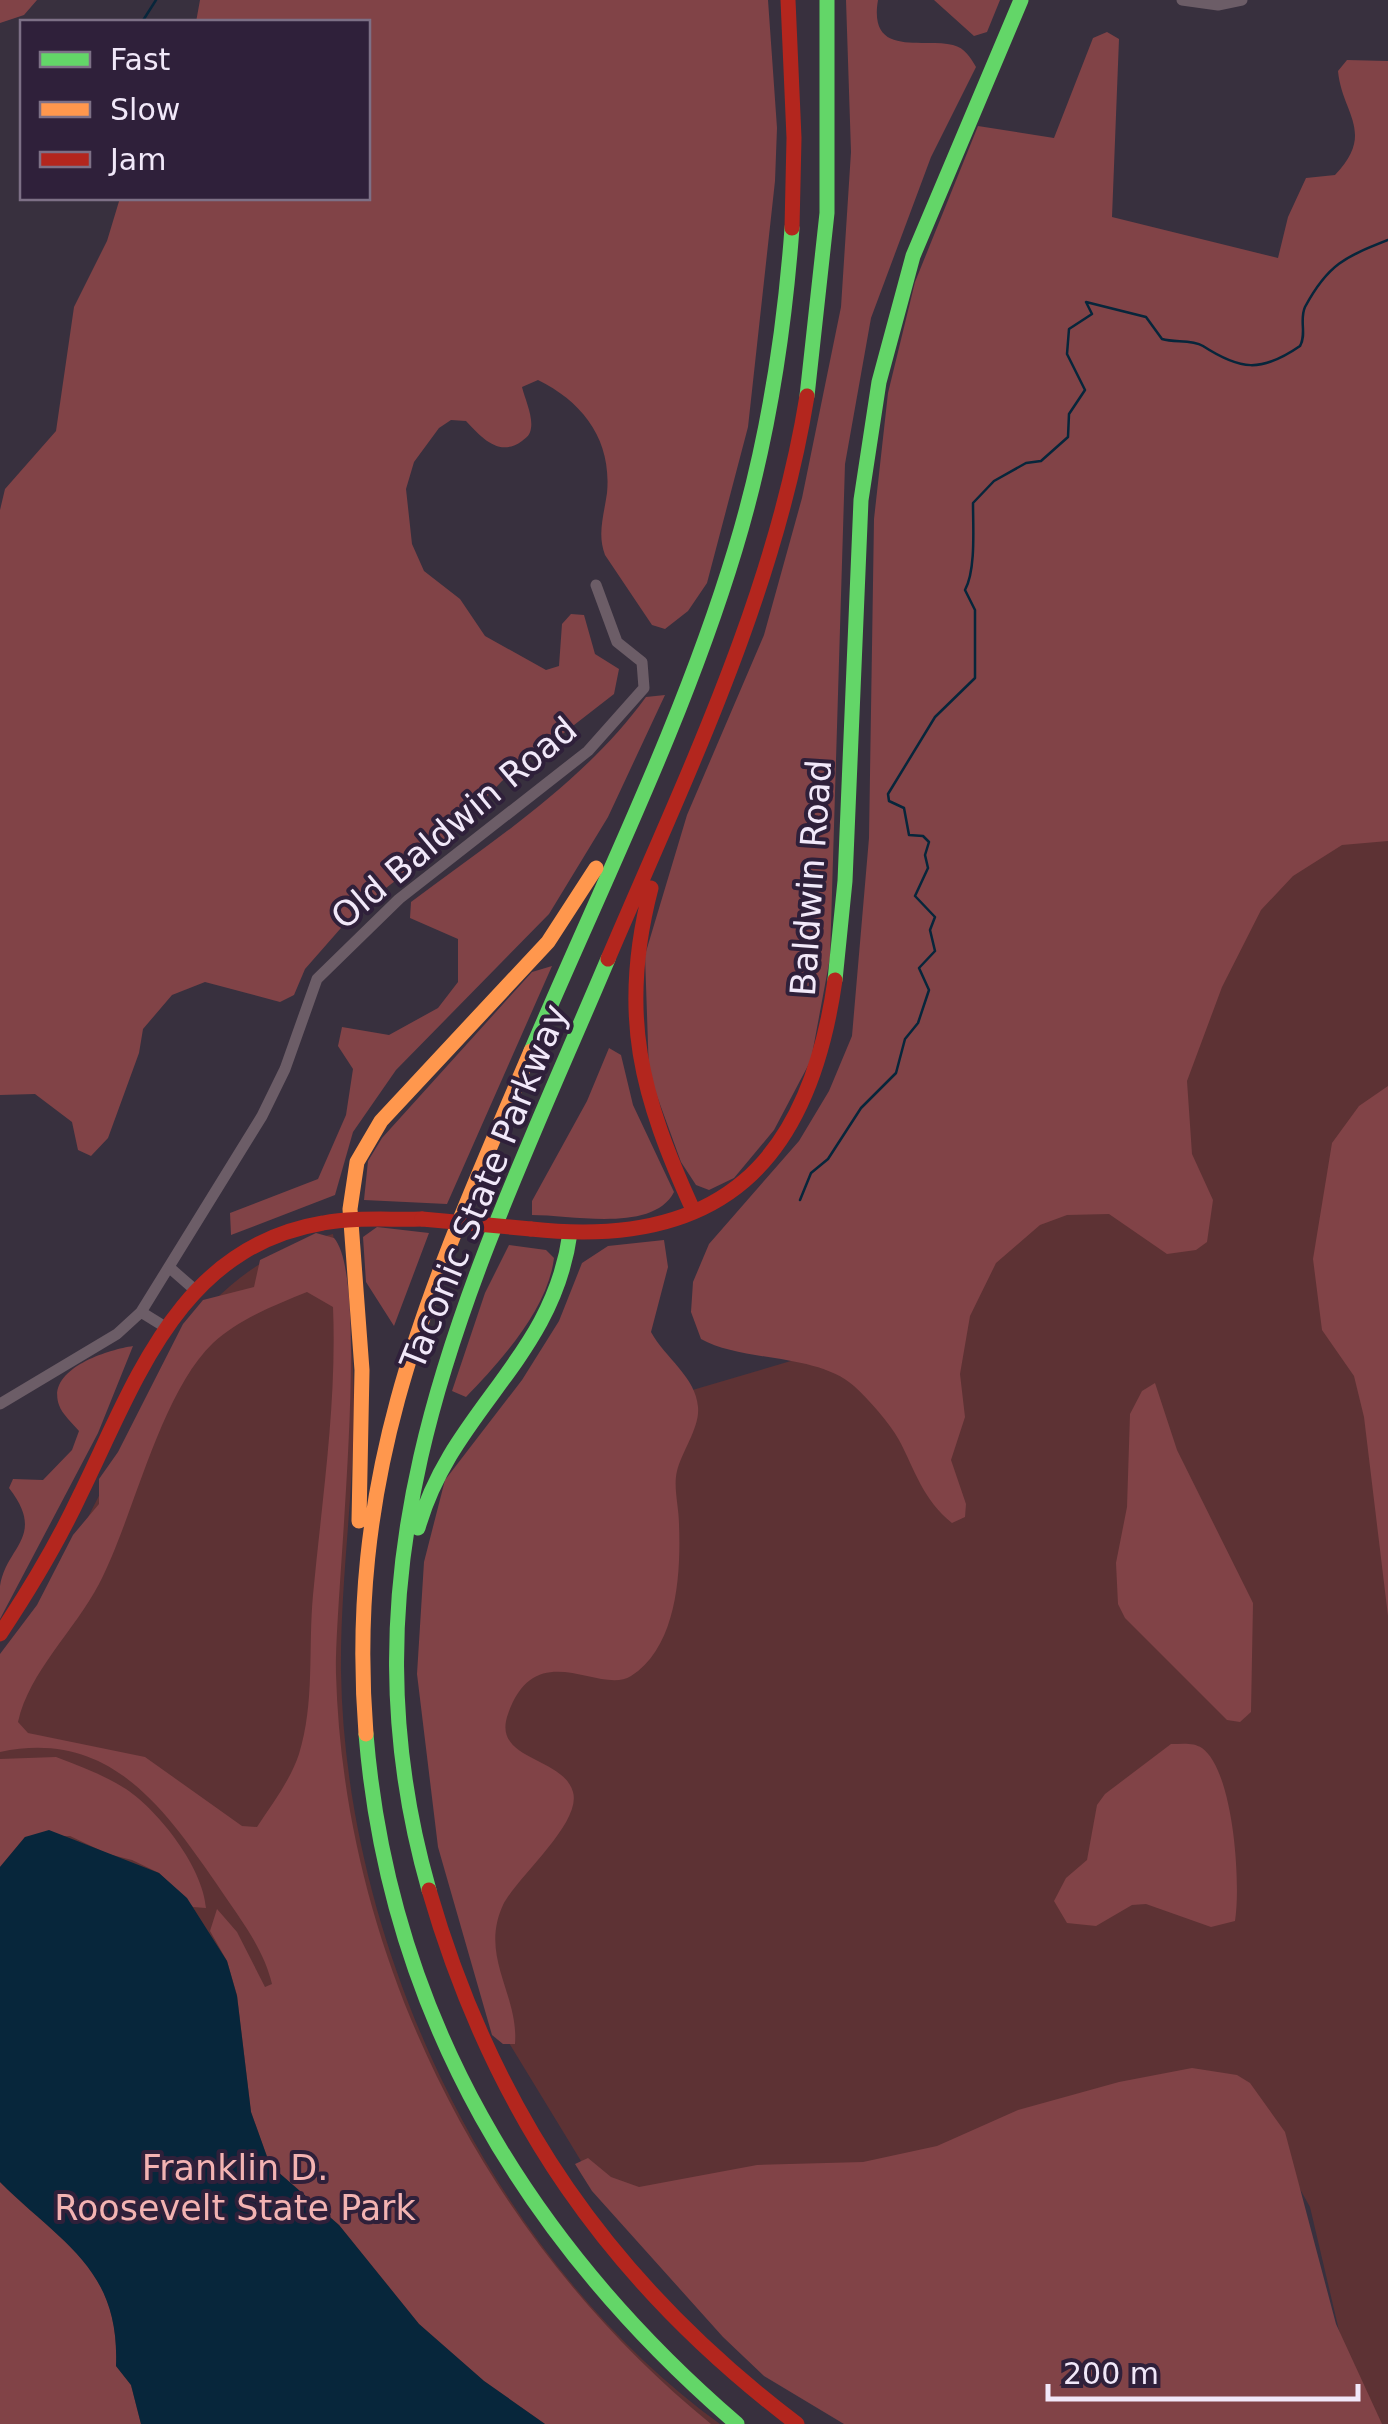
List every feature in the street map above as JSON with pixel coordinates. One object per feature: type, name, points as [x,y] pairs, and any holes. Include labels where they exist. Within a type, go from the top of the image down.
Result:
[{"type":"main road","name":"Taconic State Parkway","points":[[736,2424],[653,2350],[599,2293],[530,2201],[472,2103],[432,2017],[401,1926],[376,1816],[364,1702],[362,1626],[370,1530],[386,1437],[406,1363],[444,1256],[652,766],[734,553],[777,370],[795,183],[788,0]]},
{"type":"main road","name":"Taconic State Parkway","points":[[797,2424],[696,2341],[618,2258],[552,2168],[494,2068],[451,1964],[420,1854],[402,1742],[398,1628],[414,1477],[454,1331],[758,597],[806,413],[829,222],[827,0]]},
{"type":"main road","name":"Baldwin Road","points":[[0,1634],[42,1568],[162,1325],[194,1288],[272,1238],[350,1216],[570,1233],[633,1232],[694,1212],[740,1183],[781,1142],[812,1082],[828,1029],[843,920],[864,476],[885,351],[900,294],[948,169],[1022,0]]},
{"type":"main road","points":[[364,1702],[355,1588],[362,1370],[350,1216],[355,1170],[369,1136],[559,929],[652,766]]},
{"type":"main road","points":[[687,773],[642,915],[631,1006],[633,1045],[646,1104],[694,1212]]},
{"type":"main road","points":[[398,1628],[420,1516],[436,1470],[545,1318],[558,1292],[570,1233]]},
{"type":"street","points":[[1182,0],[1218,4],[1242,0]]},
{"type":"street","name":"Old Baldwin Road","points":[[141,1312],[262,1116],[285,1069],[317,979],[399,899],[588,751],[644,688],[642,662],[617,642],[596,585]]},
{"type":"street","points":[[170,1268],[194,1288]]},
{"type":"street","points":[[0,1404],[117,1334],[141,1312],[162,1325]]},
{"type":"green space","points":[[1388,812],[1388,2424],[1361,2424],[1310,2207],[1256,2110],[967,2146],[638,2208],[581,2161],[503,2033],[471,1909],[518,1623],[679,1394],[913,1325],[1213,896]]},
{"type":"green space","name":"Franklin D. Roosevelt State Park","points":[[333,1234],[353,1369],[341,1671],[349,1776],[370,1883],[403,1988],[447,2090],[501,2187],[566,2276],[639,2356],[720,2424],[0,2424],[0,1660],[36,1619],[176,1345],[209,1306],[244,1274],[285,1250]]},
{"type":"shaded area","points":[[0,0],[37,0],[24,15],[0,23]]},
{"type":"shaded area","points":[[200,0],[768,0],[777,128],[775,181],[748,427],[707,583],[688,611],[665,629],[652,625],[605,555],[601,532],[607,493],[605,456],[591,425],[568,399],[538,380],[522,387],[531,428],[527,437],[514,446],[491,443],[466,421],[451,420],[439,428],[414,462],[406,489],[412,544],[424,571],[460,599],[485,636],[546,670],[559,666],[562,624],[571,614],[584,615],[595,654],[619,669],[614,694],[502,781],[439,847],[355,912],[305,969],[294,995],[280,1002],[205,982],[172,995],[143,1029],[139,1053],[108,1138],[91,1156],[78,1150],[72,1122],[35,1094],[0,1095],[0,510],[5,489],[56,431],[74,307],[107,241],[119,200],[370,200],[370,20],[196,20]]},
{"type":"shaded area","points":[[846,0],[878,0],[877,19],[881,31],[889,38],[957,46],[976,67],[931,157],[871,318],[845,464],[830,958],[811,1060],[774,1130],[734,1178],[709,1190],[696,1185],[681,1162],[649,1074],[645,955],[687,815],[764,635],[802,498],[841,307],[851,152]]},
{"type":"shaded area","points":[[934,0],[1000,0],[987,32],[974,36]]},
{"type":"shaded area","points":[[1107,32],[1119,39],[1112,217],[1278,258],[1288,217],[1306,178],[1335,175],[1353,147],[1353,123],[1338,71],[1347,60],[1388,61],[1388,841],[1342,845],[1293,876],[1261,910],[1222,987],[1187,1081],[1192,1154],[1213,1200],[1207,1242],[1196,1250],[1167,1254],[1109,1214],[1067,1215],[1040,1225],[996,1263],[970,1316],[960,1374],[965,1417],[951,1460],[966,1504],[965,1517],[952,1523],[927,1495],[890,1426],[854,1386],[820,1368],[737,1351],[701,1339],[691,1312],[693,1282],[709,1244],[799,1141],[829,1091],[852,1036],[869,838],[874,519],[888,393],[915,282],[978,126],[1054,138],[1093,38]]},
{"type":"shaded area","points":[[665,695],[608,817],[549,914],[396,1070],[353,1132],[335,1195],[231,1235],[230,1213],[318,1179],[346,1115],[353,1069],[338,1046],[342,1027],[389,1035],[438,1008],[458,982],[458,939],[410,918],[411,902],[566,783],[622,728],[646,697]]},
{"type":"shaded area","points":[[552,966],[447,1204],[364,1200],[368,1161],[382,1138],[532,972]]},
{"type":"shaded area","points":[[609,1048],[621,1055],[633,1105],[674,1192],[664,1205],[630,1217],[532,1215],[532,1201],[587,1101]]},
{"type":"shaded area","points":[[1388,1086],[1388,1616],[1364,1417],[1354,1376],[1322,1330],[1313,1259],[1332,1143],[1359,1106]]},
{"type":"shaded area","points":[[377,1227],[429,1233],[394,1326],[366,1282],[363,1237]]},
{"type":"shaded area","points":[[316,1233],[334,1238],[345,1266],[351,1375],[336,1674],[345,1782],[367,1887],[400,1990],[443,2090],[497,2184],[560,2271],[631,2352],[711,2424],[545,2424],[484,2381],[419,2324],[339,2225],[270,2165],[251,2112],[237,1995],[227,1961],[210,1931],[217,1909],[237,1932],[265,1987],[272,1984],[256,1944],[196,1854],[152,1801],[102,1763],[72,1752],[38,1748],[0,1752],[0,1654],[37,1605],[73,1535],[99,1504],[99,1479],[118,1452],[183,1324],[203,1300],[254,1287],[260,1260]],"holes":[[[307,1292],[333,1307],[331,1415],[304,1735],[291,1774],[257,1827],[242,1826],[145,1757],[28,1733],[18,1722],[42,1668],[99,1584],[162,1424],[194,1366],[223,1334],[282,1302]]]},
{"type":"shaded area","points":[[664,1240],[668,1267],[651,1332],[692,1386],[698,1407],[676,1477],[679,1544],[673,1608],[658,1647],[631,1676],[618,1680],[551,1672],[535,1677],[520,1690],[508,1714],[506,1729],[510,1741],[567,1780],[573,1792],[573,1805],[558,1834],[510,1894],[497,1924],[497,1959],[515,2026],[515,2044],[503,2044],[492,2035],[438,1847],[417,1674],[424,1562],[445,1480],[522,1380],[559,1321],[582,1263],[608,1246]]},
{"type":"shaded area","points":[[509,1245],[546,1250],[554,1258],[550,1277],[520,1334],[466,1397],[452,1391],[485,1293]]},
{"type":"shaded area","points":[[133,1346],[98,1433],[0,1619],[0,1586],[24,1530],[20,1505],[9,1488],[13,1479],[43,1480],[72,1450],[79,1431],[60,1408],[57,1392],[61,1381],[95,1357]]},
{"type":"shaded area","points":[[1155,1383],[1177,1450],[1253,1603],[1251,1712],[1240,1722],[1227,1720],[1125,1618],[1118,1604],[1116,1563],[1127,1507],[1130,1414],[1142,1391]]},
{"type":"shaded area","points":[[1171,1744],[1202,1748],[1222,1780],[1236,1857],[1235,1921],[1211,1927],[1146,1904],[1132,1905],[1096,1926],[1067,1923],[1054,1901],[1066,1878],[1087,1860],[1097,1805],[1105,1794]]},
{"type":"shaded area","points":[[56,1757],[118,1784],[152,1812],[188,1859],[206,1908],[193,1907],[159,1873],[70,1836],[25,1837],[0,1867],[0,1759]]},
{"type":"shaded area","points":[[1192,2068],[1237,2075],[1250,2083],[1285,2132],[1336,2324],[1382,2424],[844,2424],[764,2376],[723,2337],[592,2191],[575,2164],[588,2158],[611,2177],[639,2187],[757,2165],[863,2162],[937,2146],[1018,2110],[1119,2082]]},
{"type":"shaded area","points":[[0,2182],[65,2241],[97,2280],[115,2332],[116,2366],[131,2385],[141,2424],[0,2424]]},
{"type":"water","points":[[49,1830],[159,1873],[187,1898],[227,1961],[237,1996],[251,2112],[270,2165],[339,2225],[419,2324],[484,2381],[545,2424],[141,2424],[131,2385],[116,2366],[115,2332],[97,2281],[65,2241],[0,2182],[0,1867],[25,1837]]},
{"type":"waterway","points":[[143,20],[156,0]]},
{"type":"waterway","points":[[800,1200],[811,1173],[828,1159],[861,1108],[896,1073],[905,1039],[918,1023],[929,990],[919,968],[935,951],[930,930],[935,917],[915,896],[928,868],[925,855],[929,842],[923,836],[909,835],[904,808],[889,801],[888,794],[935,717],[975,678],[975,610],[965,590],[972,560],[973,503],[994,481],[1026,463],[1041,461],[1068,437],[1069,414],[1085,390],[1067,354],[1069,329],[1092,314],[1086,302],[1146,317],[1162,339],[1198,344],[1240,364],[1274,361],[1300,346],[1305,307],[1330,271],[1349,257],[1388,240]]},
{"type":"traffic: fast","points":[[807,396],[827,213],[827,0]]},
{"type":"traffic: fast","points":[[835,980],[845,881],[861,500],[879,382],[913,256],[1021,0]]},
{"type":"traffic: fast","points":[[531,1051],[666,741],[735,550],[773,391],[792,228]]},
{"type":"traffic: fast","points":[[429,1890],[403,1763],[397,1642],[408,1525],[432,1411],[468,1299],[608,959]]},
{"type":"traffic: fast","points":[[418,1528],[454,1449],[544,1316],[560,1277],[570,1233]]},
{"type":"traffic: fast","points":[[366,1734],[380,1837],[404,1935],[438,2028],[481,2117],[533,2200],[594,2279],[662,2354],[737,2424]]},
{"type":"traffic: slow","points":[[359,1521],[362,1370],[350,1209],[357,1162],[381,1121],[548,942],[596,868]]},
{"type":"traffic: slow","points":[[366,1734],[363,1638],[369,1548],[382,1463],[429,1301],[531,1051]]},
{"type":"traffic: jam","points":[[788,0],[794,138],[792,228]]},
{"type":"traffic: jam","points":[[608,959],[697,753],[751,613],[792,470],[807,396]]},
{"type":"traffic: jam","points":[[651,888],[636,975],[640,1054],[660,1130],[694,1212]]},
{"type":"traffic: jam","points":[[531,1229],[597,1232],[655,1225],[703,1208],[744,1181],[777,1145],[803,1099],[822,1044],[835,980]]},
{"type":"traffic: jam","points":[[0,1634],[62,1531],[144,1365],[168,1325],[198,1290],[232,1260],[274,1237],[335,1221],[422,1219]]},
{"type":"traffic: jam","points":[[422,1219],[531,1229]]},
{"type":"traffic: jam","points":[[429,1890],[456,1972],[488,2049],[525,2121],[568,2188],[616,2252],[670,2313],[730,2370],[797,2424]]}]
